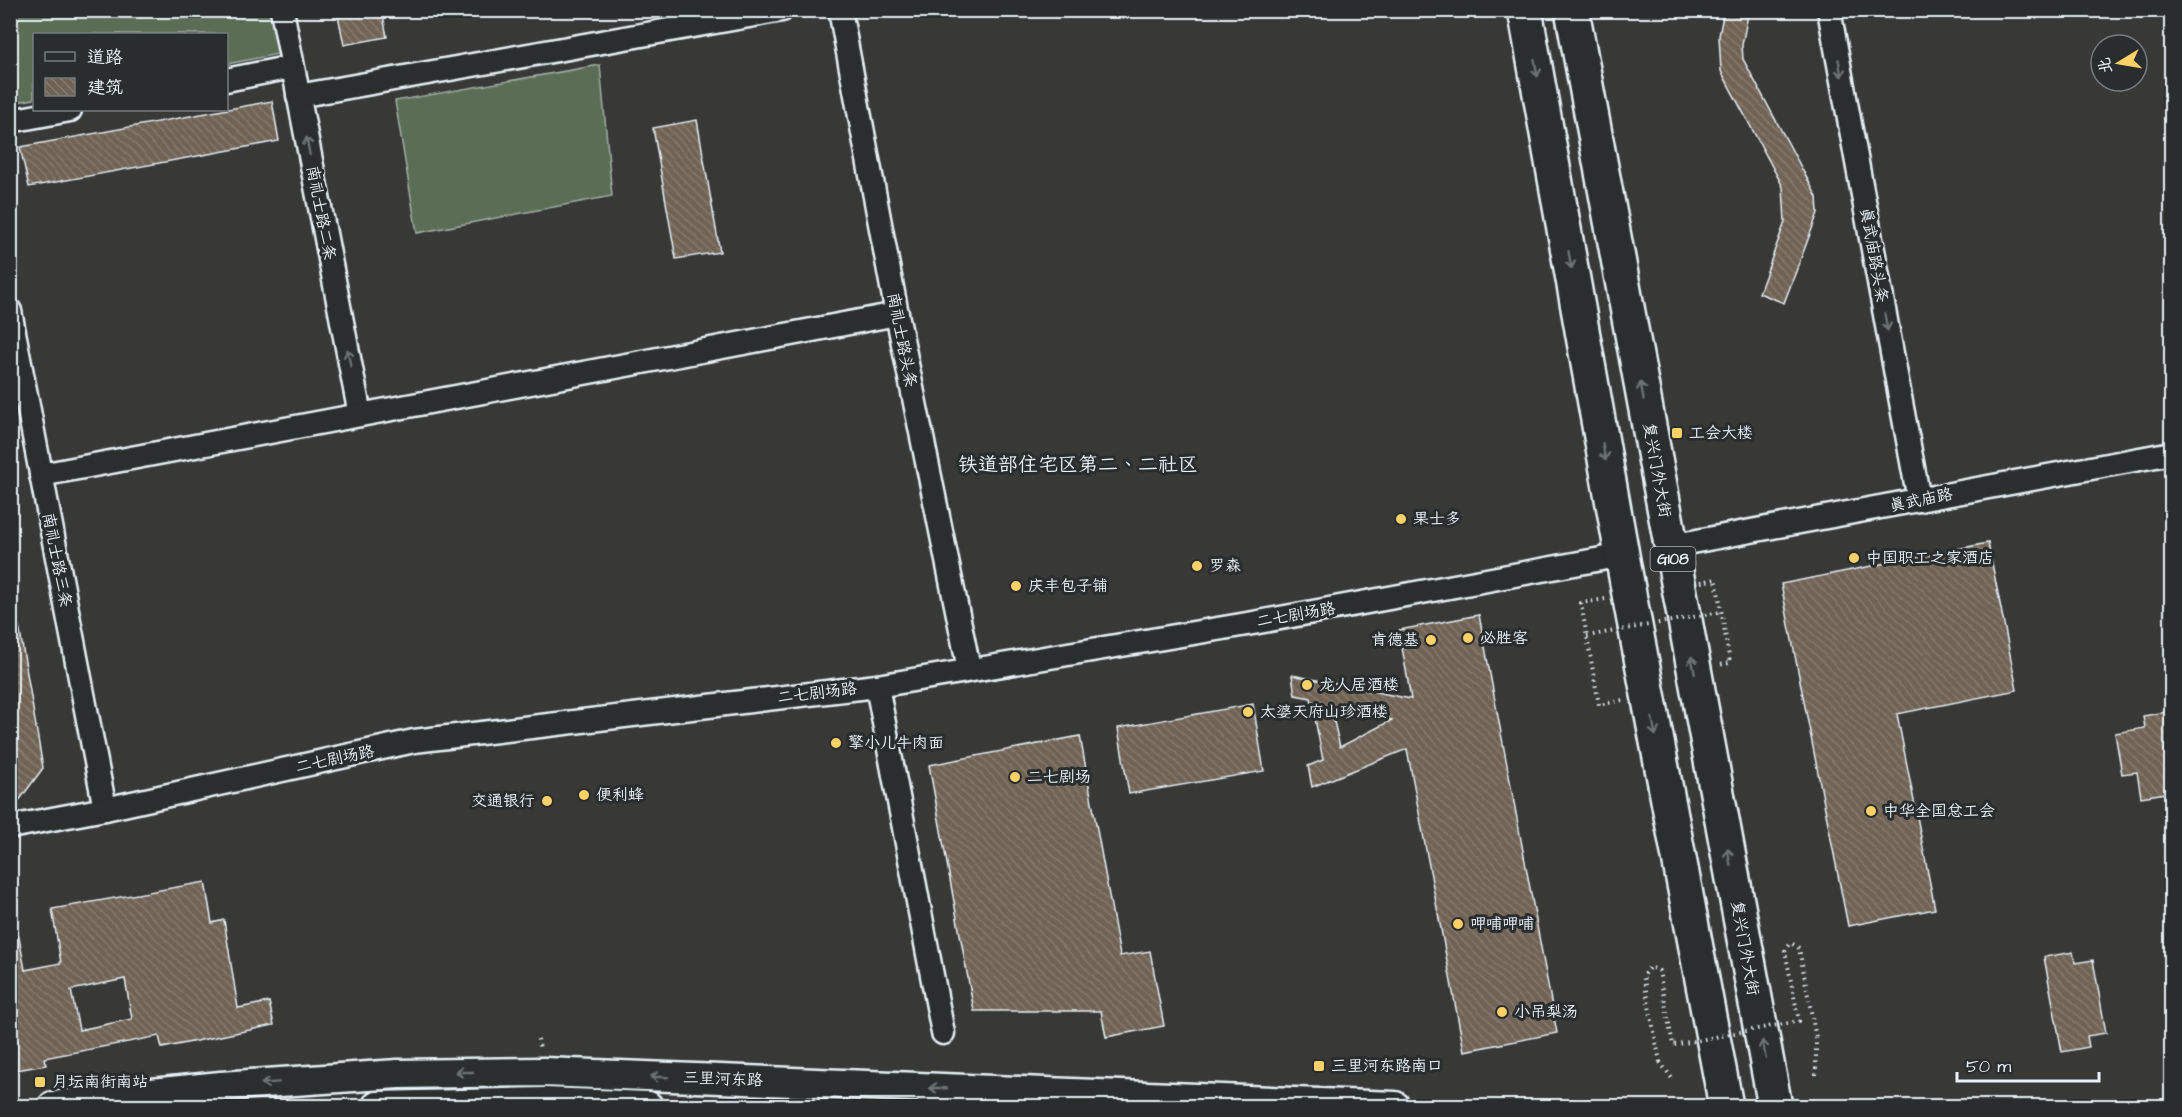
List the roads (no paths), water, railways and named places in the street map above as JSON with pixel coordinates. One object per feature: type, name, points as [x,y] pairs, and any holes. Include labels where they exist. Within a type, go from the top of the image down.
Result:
[{"type":"highway","points":[[1525,10],[1623,555],[1726,1107]]},
{"type":"highway","name":"复兴门外大街","points":[[1572,10],[1775,1107]]},
{"type":"main road","name":"三里河东路","points":[[53,1107],[132,1095],[221,1086],[398,1074],[544,1072],[1395,1107]]},
{"type":"main road","points":[[377,1107],[545,1102],[648,1107]]},
{"type":"street","name":"南礼士路二条","points":[[282,10],[360,415]]},
{"type":"street","points":[[298,96],[782,10]]},
{"type":"street","name":"南礼士路头条","points":[[840,10],[897,314],[969,669]]},
{"type":"street","name":"真武庙路头条","points":[[1829,10],[1919,500]]},
{"type":"street","points":[[228,80],[292,67]]},
{"type":"street","points":[[10,121],[65,111]]},
{"type":"street","name":"南礼士路三条","points":[[10,311],[105,809]]},
{"type":"street","points":[[41,475],[897,314]]},
{"type":"street","name":"真武庙路","points":[[1671,546],[2172,453]]},
{"type":"street","name":"二七剧场路","points":[[10,826],[105,809],[414,741],[877,686],[1253,623],[1623,555]]},
{"type":"street","points":[[877,686],[944,1033]]},
{"type":"place","name":"工会大楼","points":[[1677,433]]},
{"type":"place","name":"果士多","points":[[1401,519]]},
{"type":"place","name":"中国职工之家酒店","points":[[1854,558]]},
{"type":"place","name":"罗森","points":[[1197,566]]},
{"type":"place","name":"庆丰包子铺","points":[[1016,586]]},
{"type":"place","name":"必胜客","points":[[1468,638]]},
{"type":"place","name":"肯德基","points":[[1431,640]]},
{"type":"place","name":"龙人居酒楼","points":[[1307,685]]},
{"type":"place","name":"太婆天府山珍酒楼","points":[[1248,712]]},
{"type":"place","name":"擎小儿牛肉面","points":[[836,743]]},
{"type":"place","name":"二七剧场","points":[[1015,777]]},
{"type":"place","name":"便利蜂","points":[[584,795]]},
{"type":"place","name":"交通银行","points":[[547,801]]},
{"type":"place","name":"中华全国总工会","points":[[1871,811]]},
{"type":"place","name":"呷哺呷哺","points":[[1458,924]]},
{"type":"place","name":"小吊梨汤","points":[[1502,1012]]},
{"type":"place","name":"三里河东路南口","points":[[1319,1066]]},
{"type":"place","name":"月坛南街南站","points":[[40,1082]]},
{"type":"district","name":"铁道部住宅区第二、二社区","points":[[1078,465]]}]
